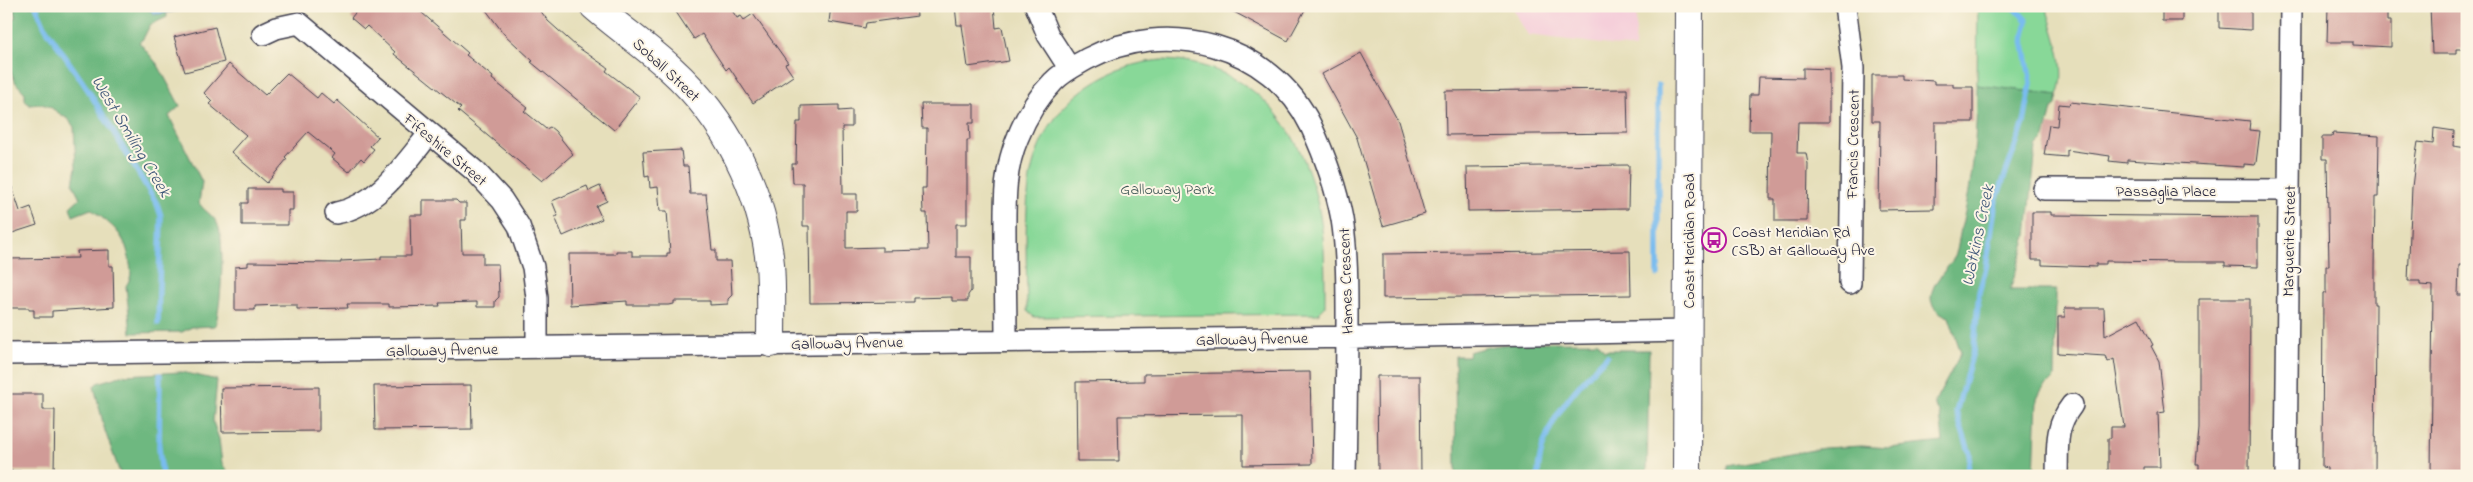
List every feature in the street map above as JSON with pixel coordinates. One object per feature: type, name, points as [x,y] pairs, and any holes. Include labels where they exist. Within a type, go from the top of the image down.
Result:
[{"type":"main road","name":"Soball Street","points":[[594,6],[670,68],[694,92],[726,135],[740,160],[751,185],[766,238],[771,284],[771,343]]},
{"type":"main road","name":"Coast Meridian Road","points":[[1687,476],[1689,6]]},
{"type":"street","points":[[1036,6],[1048,35],[1070,69]]},
{"type":"street","name":"Francis Crescent","points":[[1845,6],[1853,68],[1850,283]]},
{"type":"street","name":"Marguerite Street","points":[[2286,476],[2291,6]]},
{"type":"street","name":"Fifeshire Street","points":[[264,34],[276,28],[299,23],[492,187],[519,226],[533,267],[537,347]]},
{"type":"street","name":"Hames Crescent","points":[[1006,341],[1005,195],[1008,165],[1018,135],[1033,107],[1052,83],[1070,69],[1120,44],[1142,39],[1177,38],[1214,45],[1266,71],[1294,99],[1320,148],[1339,203],[1345,246],[1347,337],[1345,476]]},
{"type":"street","points":[[336,213],[353,209],[371,197],[400,169],[429,134]]},
{"type":"street","name":"Passaglia Place","points":[[2044,189],[2288,190]]},
{"type":"street","name":"Galloway Avenue","points":[[6,354],[1687,331]]},
{"type":"street","points":[[2057,476],[2059,428],[2062,419],[2072,405]]},
{"type":"shaded area","points":[[1514,6],[1637,6],[1635,48],[1528,35],[1514,12]]},
{"type":"green space","points":[[14,6],[166,6],[167,17],[150,25],[143,39],[139,42],[158,65],[180,106],[169,116],[202,182],[199,203],[215,220],[220,231],[222,274],[215,326],[192,327],[182,332],[131,333],[126,286],[131,271],[128,254],[122,238],[112,226],[91,209],[73,216],[70,207],[80,198],[73,184],[76,167],[74,127],[69,120],[50,107],[42,104],[29,105],[25,100],[25,93],[16,83],[6,61],[6,23],[16,17]]},
{"type":"green space","points":[[1978,6],[2046,6],[2061,62],[2061,85],[2058,95],[1977,85]]},
{"type":"green space","name":"Galloway Park","points":[[1163,60],[1200,65],[1232,78],[1259,96],[1281,120],[1299,148],[1311,180],[1320,214],[1324,250],[1325,307],[1318,314],[1034,317],[1027,311],[1027,201],[1034,160],[1044,137],[1057,116],[1073,98],[1092,83],[1114,72],[1138,64]]},
{"type":"green space","points":[[1977,85],[2058,95],[2056,105],[2052,108],[2045,138],[2036,147],[2027,236],[2010,290],[2056,290],[2055,377],[2041,391],[2037,399],[2034,476],[1727,476],[1727,466],[1824,448],[1861,446],[1889,448],[1943,442],[1940,413],[1935,407],[1935,402],[1961,353],[1949,317],[1935,308],[1931,298],[1934,286],[1955,256],[1958,246],[1969,194],[1974,158]]},
{"type":"green space","points":[[1598,342],[1604,350],[1649,350],[1647,476],[1456,476],[1455,356],[1468,356],[1469,352],[1516,343]]},
{"type":"green space","points":[[182,372],[217,380],[213,422],[219,439],[222,464],[230,476],[121,476],[105,431],[94,386],[97,383],[124,375]]},
{"type":"water","points":[[145,6],[204,6],[154,14]]},
{"type":"building","points":[[355,6],[414,6],[468,53],[466,55],[493,77],[492,79],[528,108],[524,111],[546,129],[550,127],[555,131],[573,154],[542,181],[458,111],[461,108],[394,54],[395,52],[367,26],[364,29],[351,18],[355,13]]},
{"type":"building","points":[[483,6],[537,6],[548,21],[576,46],[608,68],[606,71],[640,97],[614,130],[531,62],[533,61],[504,34]]},
{"type":"building","points":[[672,6],[729,6],[737,18],[741,16],[744,20],[753,14],[788,63],[785,64],[793,76],[753,103],[729,67],[726,70],[702,34],[694,39]]},
{"type":"building","points":[[831,6],[916,6],[917,16],[866,23],[865,28],[829,22]]},
{"type":"building","points":[[955,6],[994,6],[996,28],[1002,27],[1009,61],[968,67],[962,25],[957,25]]},
{"type":"building","points":[[1223,6],[1307,6],[1288,41]]},
{"type":"building","points":[[2162,6],[2182,6],[2182,21],[2162,21]]},
{"type":"building","points":[[2219,6],[2251,6],[2251,30],[2219,28]]},
{"type":"building","points":[[2328,6],[2387,6],[2387,21],[2391,21],[2391,47],[2353,45],[2353,42],[2327,42]]},
{"type":"building","points":[[2430,6],[2467,6],[2467,49],[2457,49],[2457,54],[2432,54]]},
{"type":"building","points":[[215,27],[224,62],[185,72],[174,37]]},
{"type":"building","points":[[1361,53],[1398,121],[1425,214],[1383,226],[1357,138],[1322,74]]},
{"type":"building","points":[[229,64],[265,95],[287,73],[317,98],[321,93],[334,104],[337,100],[378,137],[370,146],[374,149],[364,161],[361,158],[349,172],[332,158],[335,154],[308,132],[285,157],[287,159],[267,183],[231,152],[246,135],[209,104],[212,101],[204,93]]},
{"type":"building","points":[[1803,68],[1829,69],[1829,122],[1798,122],[1797,153],[1806,153],[1808,164],[1807,221],[1775,221],[1775,199],[1770,199],[1771,131],[1749,131],[1750,95],[1758,95],[1759,77],[1803,78]]},
{"type":"building","points":[[1872,75],[1902,75],[1902,79],[1934,81],[1934,84],[1953,84],[1953,87],[1973,87],[1973,122],[1935,122],[1934,209],[1879,210],[1880,121],[1872,121]]},
{"type":"building","points":[[1627,89],[1628,133],[1446,135],[1445,91]]},
{"type":"building","points":[[2070,102],[2250,121],[2249,130],[2260,131],[2256,163],[2255,165],[2244,164],[2244,167],[2127,160],[2127,163],[2109,161],[2110,156],[2067,150],[2067,157],[2044,155],[2049,125],[2057,126],[2059,104],[2069,105]]},
{"type":"building","points":[[921,104],[974,104],[974,123],[969,123],[970,140],[967,140],[967,224],[956,224],[956,257],[971,257],[971,291],[968,295],[968,301],[952,301],[952,297],[914,298],[914,302],[810,303],[809,226],[803,226],[803,183],[793,183],[792,164],[796,164],[797,122],[801,122],[801,106],[839,105],[839,111],[852,110],[852,127],[842,127],[843,194],[857,194],[857,211],[846,211],[846,248],[882,247],[882,251],[928,250],[927,213],[923,213],[922,188],[926,188],[927,128],[922,128]]},
{"type":"building","points":[[2434,128],[2454,131],[2453,146],[2467,148],[2467,265],[2459,265],[2458,295],[2467,295],[2467,476],[2431,476],[2433,286],[2420,285],[2420,281],[2408,281],[2412,187],[2418,142],[2433,144]]},
{"type":"building","points":[[2333,133],[2379,136],[2378,197],[2375,197],[2374,269],[2374,304],[2376,304],[2375,476],[2327,476],[2327,468],[2322,467],[2323,293],[2326,293],[2326,266],[2329,266],[2327,159],[2322,159],[2322,137],[2332,137]]},
{"type":"building","points":[[681,150],[683,166],[688,166],[690,194],[706,194],[712,250],[716,250],[716,261],[730,261],[732,295],[728,299],[728,304],[710,305],[710,301],[674,301],[674,304],[668,305],[627,305],[627,301],[570,305],[569,254],[616,254],[616,251],[632,251],[632,256],[667,256],[667,253],[670,253],[667,211],[660,211],[658,187],[650,188],[649,176],[645,177],[643,152]]},
{"type":"building","points":[[1629,165],[1628,209],[1468,211],[1467,167]]},
{"type":"building","points":[[6,178],[9,178],[20,211],[31,207],[37,225],[6,235]]},
{"type":"building","points":[[587,186],[589,191],[600,186],[607,201],[596,206],[602,219],[563,236],[555,217],[558,216],[552,201]]},
{"type":"building","points":[[248,189],[281,189],[281,192],[293,192],[293,210],[288,210],[288,225],[242,225],[242,203],[248,203]]},
{"type":"building","points":[[423,200],[456,200],[459,203],[466,203],[466,220],[461,220],[462,253],[483,253],[483,264],[498,264],[499,297],[495,301],[495,307],[477,307],[477,302],[439,303],[440,306],[389,307],[389,304],[347,304],[348,308],[297,309],[297,305],[281,305],[255,306],[255,310],[235,310],[235,267],[248,266],[248,262],[341,263],[341,261],[381,259],[381,256],[411,256],[410,215],[423,215]]},
{"type":"building","points":[[2032,212],[2051,212],[2051,215],[2258,217],[2258,267],[2225,266],[2225,262],[2106,261],[2106,264],[2096,264],[2096,267],[2042,265],[2042,260],[2032,260]]},
{"type":"building","points":[[109,250],[109,266],[113,266],[114,307],[52,311],[52,317],[34,317],[34,310],[29,310],[29,308],[6,308],[6,259],[78,258],[77,251]]},
{"type":"building","points":[[1630,251],[1631,295],[1383,298],[1383,254]]},
{"type":"building","points":[[2199,299],[2250,299],[2249,476],[2199,476],[2199,464],[2196,464],[2199,429]]},
{"type":"building","points":[[2065,308],[2104,308],[2105,336],[2139,318],[2153,345],[2151,346],[2159,361],[2165,412],[2158,413],[2160,467],[2144,467],[2144,476],[2108,476],[2108,438],[2111,438],[2111,427],[2124,427],[2114,359],[2108,362],[2105,356],[2058,353],[2058,317],[2065,317]]},
{"type":"building","points":[[1310,372],[1312,464],[1243,465],[1243,415],[1118,416],[1119,461],[1077,461],[1076,382],[1144,381],[1144,374]]},
{"type":"building","points":[[1377,376],[1420,376],[1421,476],[1378,476]]},
{"type":"building","points":[[471,385],[472,429],[375,430],[374,386]]},
{"type":"building","points":[[319,387],[319,431],[222,432],[221,388]]},
{"type":"building","points":[[6,394],[43,394],[43,410],[55,410],[54,471],[6,471]]},
{"type":"waterway","name":"West Smiling Creek","points":[[36,6],[45,27],[88,90],[157,204],[161,216],[158,323]]},
{"type":"waterway","name":"Watkins Creek","points":[[1967,476],[1970,454],[1956,412],[1974,348],[1979,292],[1986,268],[1996,200],[2024,123],[2031,83],[2023,39],[2027,21],[2013,6]]},
{"type":"waterway","points":[[1658,85],[1658,275]]},
{"type":"waterway","points":[[1538,476],[1540,458],[1552,425],[1571,395],[1607,356]]},
{"type":"waterway","name":"West Smiling Creek","points":[[160,375],[159,448],[162,476]]},
{"type":"place","name":"Coast Meridian Rd (SB) at Galloway Ave","points":[[1714,240]]}]
